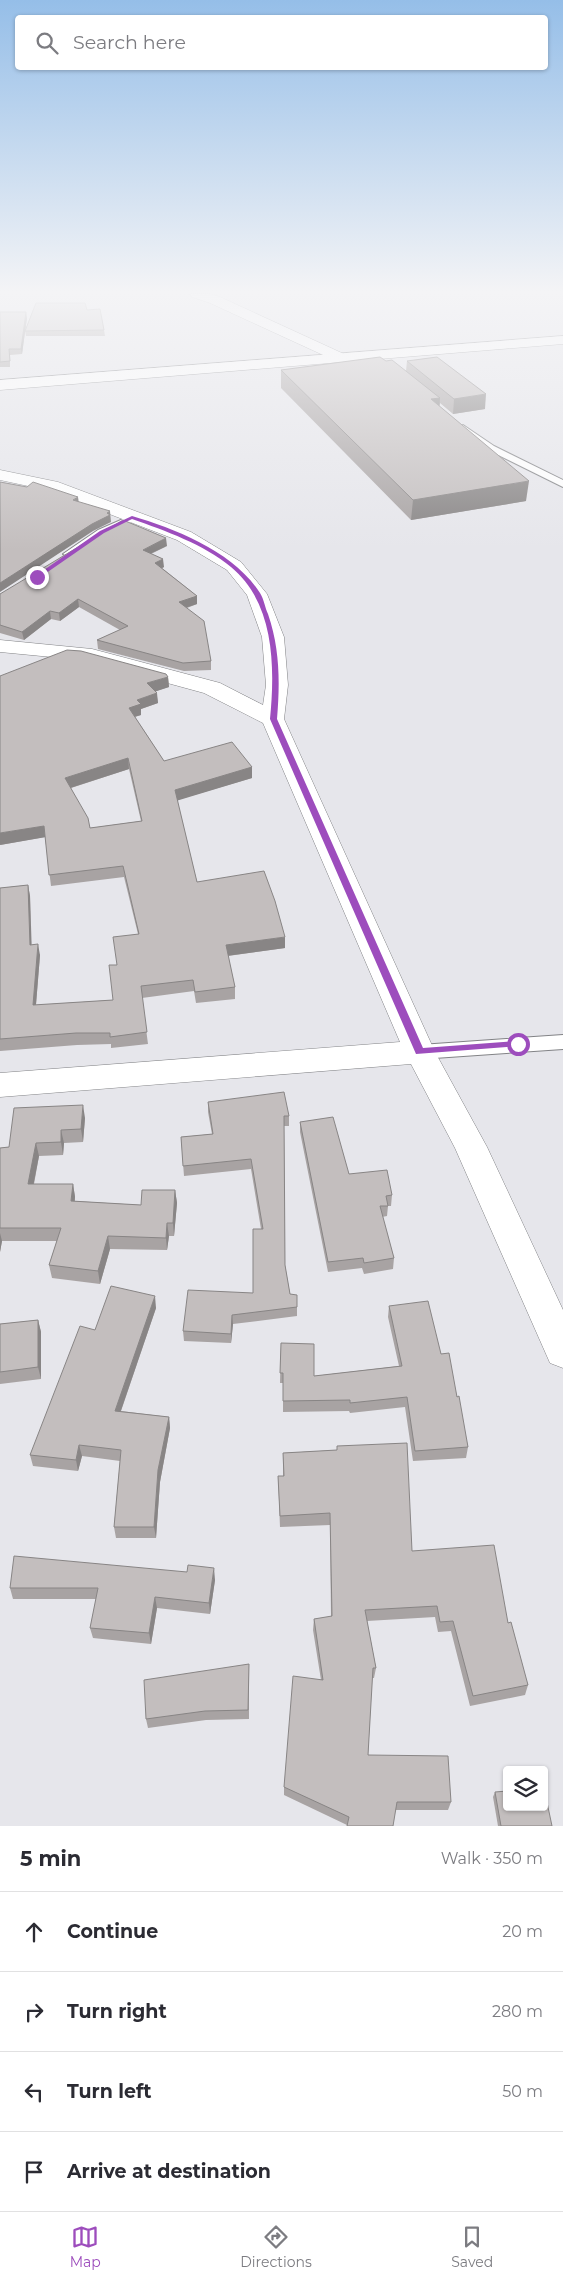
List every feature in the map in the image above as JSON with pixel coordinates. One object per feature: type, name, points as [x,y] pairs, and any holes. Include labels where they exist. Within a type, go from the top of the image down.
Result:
[{"type":"street","points":[[0,386],[79,379]]},
{"type":"street","points":[[0,476],[52,486],[184,536],[234,566],[257,594],[273,637],[277,685],[274,719],[420,1052],[471,1147],[563,1351]]},
{"type":"street","points":[[0,646],[84,654],[212,688],[274,719]]},
{"type":"street","points":[[0,1085],[420,1052]]},
{"type":"lane","points":[[455,422],[491,448],[563,484]]},
{"type":"lane","points":[[57,563],[102,532],[132,517]]},
{"type":"lane","points":[[420,1052],[563,1042]]},
{"type":"building","points":[[290,379],[416,379],[440,398],[431,399],[529,481],[413,500]]},
{"type":"building","points":[[430,379],[466,379],[486,394],[454,399]]},
{"type":"building","points":[[0,482],[27,487],[33,482],[78,497],[73,500],[110,511],[107,513],[110,515],[92,524],[0,583]]},
{"type":"building","points":[[123,520],[166,538],[143,550],[163,559],[155,563],[197,596],[179,602],[204,621],[211,661],[183,663],[97,640],[128,626],[78,599],[59,613],[50,611],[22,632],[0,625],[0,594]]},
{"type":"building","points":[[67,650],[81,651],[166,674],[168,677],[147,683],[157,693],[137,700],[141,704],[129,708],[164,761],[232,742],[252,767],[175,790],[197,882],[264,871],[275,901],[285,937],[226,945],[235,987],[195,992],[193,980],[141,986],[147,1032],[110,1037],[110,1033],[76,1033],[0,1039],[0,888],[28,885],[30,945],[38,944],[33,1005],[113,1000],[109,965],[117,965],[113,937],[139,934],[123,866],[49,875],[44,826],[0,833],[0,676]],"holes":[[[128,758],[142,821],[90,828],[88,818],[65,778]]]},
{"type":"building","points":[[284,1092],[289,1116],[284,1116],[285,1265],[290,1294],[297,1295],[297,1307],[232,1315],[231,1334],[183,1331],[188,1290],[253,1293],[253,1229],[263,1229],[251,1159],[183,1166],[181,1137],[213,1134],[208,1102]]},
{"type":"building","points":[[83,1105],[81,1129],[61,1130],[61,1142],[36,1143],[28,1184],[73,1184],[71,1201],[141,1205],[142,1190],[175,1190],[173,1223],[167,1223],[166,1238],[108,1236],[98,1271],[49,1265],[61,1228],[0,1228],[0,1148],[9,1147],[14,1108]]},
{"type":"building","points":[[333,1117],[349,1174],[387,1170],[392,1195],[386,1196],[388,1206],[380,1206],[394,1258],[364,1263],[363,1258],[328,1262],[300,1122]]},
{"type":"building","points":[[111,1286],[155,1296],[115,1411],[169,1417],[158,1470],[154,1527],[114,1527],[121,1450],[79,1445],[76,1460],[30,1455],[80,1326],[95,1330]]},
{"type":"building","points":[[428,1301],[441,1354],[449,1353],[468,1447],[415,1451],[407,1397],[350,1403],[350,1400],[283,1401],[283,1373],[280,1373],[281,1343],[314,1344],[314,1376],[402,1366],[389,1306]]},
{"type":"building","points":[[38,1320],[38,1367],[0,1372],[0,1324]]},
{"type":"building","points":[[407,1443],[412,1551],[494,1545],[508,1623],[511,1622],[528,1685],[473,1696],[453,1621],[440,1622],[437,1606],[365,1610],[376,1668],[373,1668],[368,1755],[448,1756],[451,1802],[397,1802],[393,1826],[347,1826],[349,1817],[284,1787],[293,1676],[323,1680],[314,1619],[332,1616],[330,1513],[280,1516],[278,1476],[284,1476],[283,1453],[337,1450],[337,1446]]},
{"type":"building","points":[[14,1556],[187,1572],[188,1565],[214,1568],[209,1603],[155,1597],[149,1633],[90,1628],[98,1588],[10,1588]]},
{"type":"building","points":[[249,1664],[248,1710],[205,1711],[146,1719],[144,1680]]},
{"type":"building","points":[[503,1791],[503,1811],[548,1811],[548,1807],[552,1826],[501,1826],[495,1792]]},
{"type":"route","points":[[37,577],[102,532],[132,517],[184,536],[234,566],[257,594],[273,637],[277,685],[274,719],[420,1052],[518,1044]]}]
